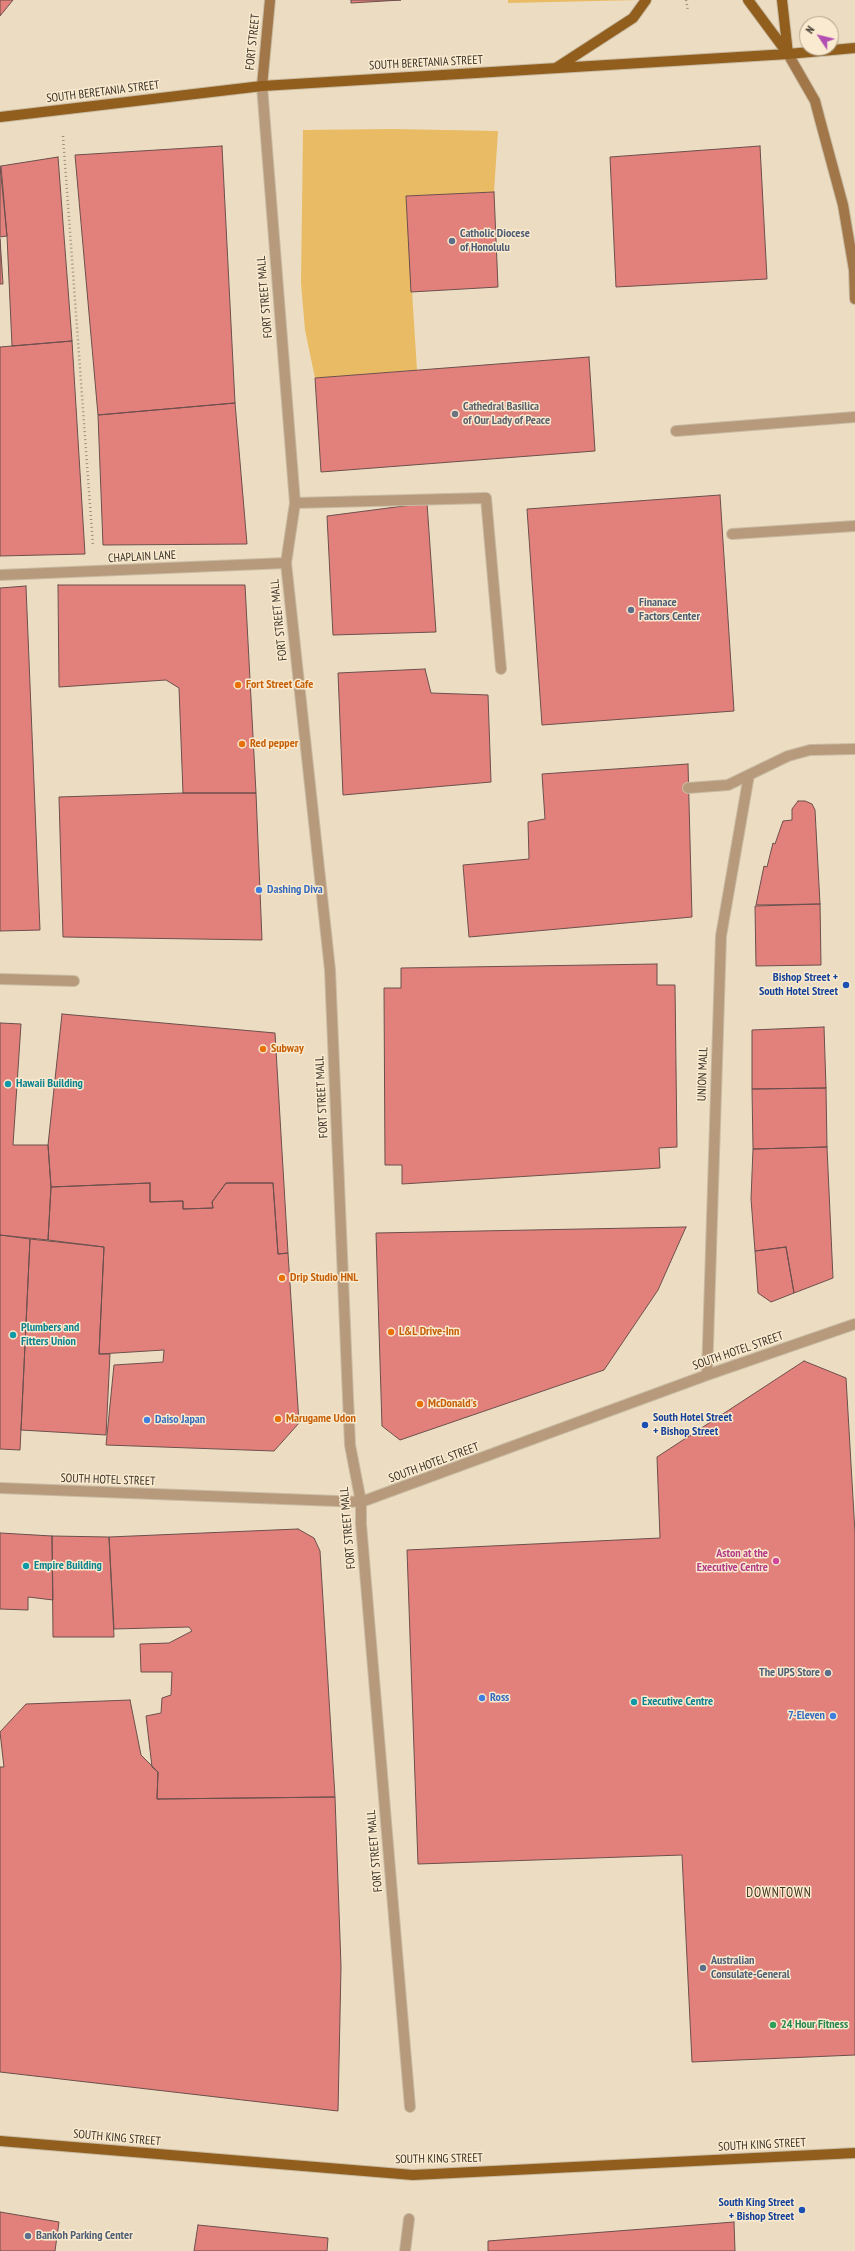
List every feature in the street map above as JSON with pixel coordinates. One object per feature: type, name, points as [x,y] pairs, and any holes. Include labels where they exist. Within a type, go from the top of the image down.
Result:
[{"type":"main road","name":"FORT STREET","points":[[262,86],[270,0]]},
{"type":"main road","points":[[554,69],[633,18],[646,0]]},
{"type":"main road","points":[[748,0],[788,54],[815,101],[843,205],[854,270],[855,299]]},
{"type":"main road","points":[[782,0],[788,54]]},
{"type":"main road","name":"SOUTH BERETANIA STREET","points":[[0,117],[262,86],[554,69],[788,54],[855,48]]},
{"type":"main road","name":"SOUTH KING STREET","points":[[0,2142],[413,2175],[855,2153]]},
{"type":"street","name":"FORT STREET MALL","points":[[262,86],[295,503],[286,563],[330,970],[350,1445],[361,1502],[361,1524],[410,2107]]},
{"type":"street","points":[[676,431],[855,417]]},
{"type":"street","points":[[295,503],[486,498],[501,669]]},
{"type":"street","points":[[732,534],[855,526]]},
{"type":"street","name":"CHAPLAIN LANE","points":[[0,574],[95,572],[286,563]]},
{"type":"street","points":[[688,788],[728,785],[788,756],[810,750],[855,749]]},
{"type":"street","name":"UNION MALL","points":[[707,1375],[721,936],[749,775]]},
{"type":"street","points":[[0,979],[74,981]]},
{"type":"street","name":"SOUTH HOTEL STREET","points":[[0,1488],[361,1502],[707,1375],[855,1324]]},
{"type":"street","points":[[405,2251],[409,2219]]},
{"type":"path","points":[[686,0],[688,11]]},
{"type":"path","points":[[61,110],[95,572]]},
{"type":"shaded area","points":[[508,0],[640,0],[508,3]]},
{"type":"shaded area","points":[[392,129],[498,131],[494,192],[406,196],[417,370],[315,378],[305,330],[301,283],[303,130]]},
{"type":"building","points":[[0,0],[13,0],[0,16]]},
{"type":"building","points":[[351,0],[401,0],[351,3]]},
{"type":"building","points":[[222,146],[235,403],[98,415],[75,155]]},
{"type":"building","points":[[760,146],[767,279],[616,287],[610,157]]},
{"type":"building","points":[[58,157],[72,341],[12,346],[7,236],[1,166]]},
{"type":"building","points":[[0,166],[7,236],[0,237]]},
{"type":"building","name":"Catholic Diocese of Honolulu","points":[[494,192],[498,287],[411,292],[406,196]]},
{"type":"building","points":[[0,239],[3,284],[0,284]]},
{"type":"building","points":[[72,341],[85,554],[0,556],[0,347]]},
{"type":"building","name":"Cathedral Basilica of Our Lady of Peace","points":[[589,357],[595,451],[321,472],[315,378]]},
{"type":"building","points":[[235,403],[247,544],[103,545],[98,415]]},
{"type":"building","name":"Finanace Factors Center","points":[[720,495],[734,711],[542,725],[527,509]]},
{"type":"building","points":[[427,503],[436,632],[333,635],[327,516]]},
{"type":"building","points":[[58,585],[245,585],[256,793],[183,793],[179,688],[166,680],[59,687]]},
{"type":"building","points":[[26,586],[40,930],[0,931],[0,588]]},
{"type":"building","points":[[425,669],[431,693],[488,695],[491,782],[343,795],[338,673]]},
{"type":"building","points":[[688,764],[692,917],[469,937],[463,865],[529,859],[528,822],[545,819],[542,774]]},
{"type":"building","points":[[183,793],[256,793],[262,940],[63,937],[59,797]]},
{"type":"building","points":[[798,801],[805,801],[812,804],[815,810],[820,904],[756,905],[764,866],[767,867],[773,843],[775,844],[783,821],[792,820],[792,809]]},
{"type":"building","points":[[820,904],[821,965],[756,966],[755,906]]},
{"type":"building","points":[[657,964],[657,985],[675,985],[677,1147],[659,1148],[660,1168],[402,1184],[402,1165],[385,1165],[384,988],[401,988],[401,968]]},
{"type":"building","points":[[62,1014],[275,1033],[288,1253],[278,1254],[273,1183],[226,1183],[212,1202],[213,1208],[183,1209],[183,1201],[150,1202],[150,1183],[51,1187],[48,1145]]},
{"type":"building","name":"Hawaii Building","points":[[0,1023],[21,1024],[13,1145],[48,1145],[51,1187],[48,1240],[0,1235]]},
{"type":"building","points":[[824,1027],[826,1088],[752,1089],[752,1030]]},
{"type":"building","points":[[826,1088],[827,1147],[753,1149],[752,1089]]},
{"type":"building","points":[[827,1147],[833,1278],[794,1293],[786,1247],[755,1251],[751,1199],[753,1149]]},
{"type":"building","points":[[150,1183],[150,1202],[183,1201],[183,1209],[213,1208],[212,1202],[226,1183],[273,1183],[278,1254],[288,1253],[299,1423],[274,1451],[106,1445],[114,1365],[163,1362],[164,1350],[99,1354],[104,1247],[48,1240],[51,1187]]},
{"type":"building","points":[[686,1227],[658,1290],[604,1370],[400,1440],[382,1426],[376,1233]]},
{"type":"building","name":"Plumbers and Fitters Union","points":[[0,1235],[30,1239],[20,1450],[0,1449]]},
{"type":"building","points":[[30,1239],[104,1247],[99,1354],[110,1354],[106,1435],[21,1430]]},
{"type":"building","points":[[786,1247],[794,1293],[771,1302],[758,1293],[755,1251]]},
{"type":"building","name":"Executive Centre","points":[[804,1361],[846,1378],[855,1533],[855,2055],[692,2062],[682,1855],[418,1864],[407,1550],[660,1538],[657,1457]]},
{"type":"building","points":[[298,1529],[314,1538],[320,1551],[335,1797],[157,1799],[158,1772],[152,1767],[146,1716],[161,1713],[162,1698],[171,1695],[172,1672],[141,1672],[140,1644],[169,1643],[192,1631],[189,1627],[114,1629],[109,1537]]},
{"type":"building","name":"Empire Building","points":[[0,1533],[52,1536],[53,1600],[28,1597],[28,1610],[0,1609]]},
{"type":"building","points":[[52,1536],[109,1537],[114,1637],[53,1637]]},
{"type":"building","points":[[130,1700],[141,1755],[158,1772],[157,1799],[335,1797],[341,1967],[338,2111],[0,2072],[0,1767],[4,1767],[0,1732],[26,1704]]},
{"type":"building","name":"Bankoh Parking Center","points":[[0,2212],[59,2222],[55,2251],[0,2251]]},
{"type":"building","points":[[734,2222],[735,2251],[488,2251],[488,2241]]},
{"type":"building","points":[[198,2225],[328,2238],[327,2251],[194,2251]]},
{"type":"place","name":"Catholic Diocese of Honolulu","points":[[452,241]]},
{"type":"place","name":"Cathedral Basilica of Our Lady of Peace","points":[[455,414]]},
{"type":"place","name":"Finanace Factors Center","points":[[631,610]]},
{"type":"place","name":"Fort Street Cafe","points":[[238,685]]},
{"type":"place","name":"Red pepper","points":[[242,744]]},
{"type":"place","name":"Dashing Diva","points":[[259,890]]},
{"type":"place","name":"Bishop Street + South Hotel Street","points":[[846,985]]},
{"type":"place","name":"Subway","points":[[263,1049]]},
{"type":"place","name":"Hawaii Building","points":[[8,1084]]},
{"type":"place","name":"Drip Studio HNL","points":[[282,1278]]},
{"type":"place","name":"L&L Drive-Inn","points":[[391,1332]]},
{"type":"place","name":"Plumbers and Fitters Union","points":[[13,1335]]},
{"type":"place","name":"McDonald's","points":[[420,1404]]},
{"type":"place","name":"Marugame Udon","points":[[278,1419]]},
{"type":"place","name":"Daiso Japan","points":[[147,1420]]},
{"type":"place","name":"South Hotel Street + Bishop Street","points":[[645,1425]]},
{"type":"place","name":"Aston at the Executive Centre","points":[[776,1561]]},
{"type":"place","name":"Empire Building","points":[[26,1566]]},
{"type":"place","name":"The UPS Store","points":[[828,1673]]},
{"type":"place","name":"Ross","points":[[482,1698]]},
{"type":"place","name":"Executive Centre","points":[[634,1702]]},
{"type":"place","name":"7-Eleven","points":[[833,1716]]},
{"type":"place","name":"Australian Consulate-General","points":[[703,1968]]},
{"type":"place","name":"24 Hour Fitness","points":[[773,2025]]},
{"type":"place","name":"South King Street + Bishop Street","points":[[802,2210]]},
{"type":"place","name":"Bankoh Parking Center","points":[[28,2236]]},
{"type":"district","name":"DOWNTOWN","points":[[779,1893]]}]
